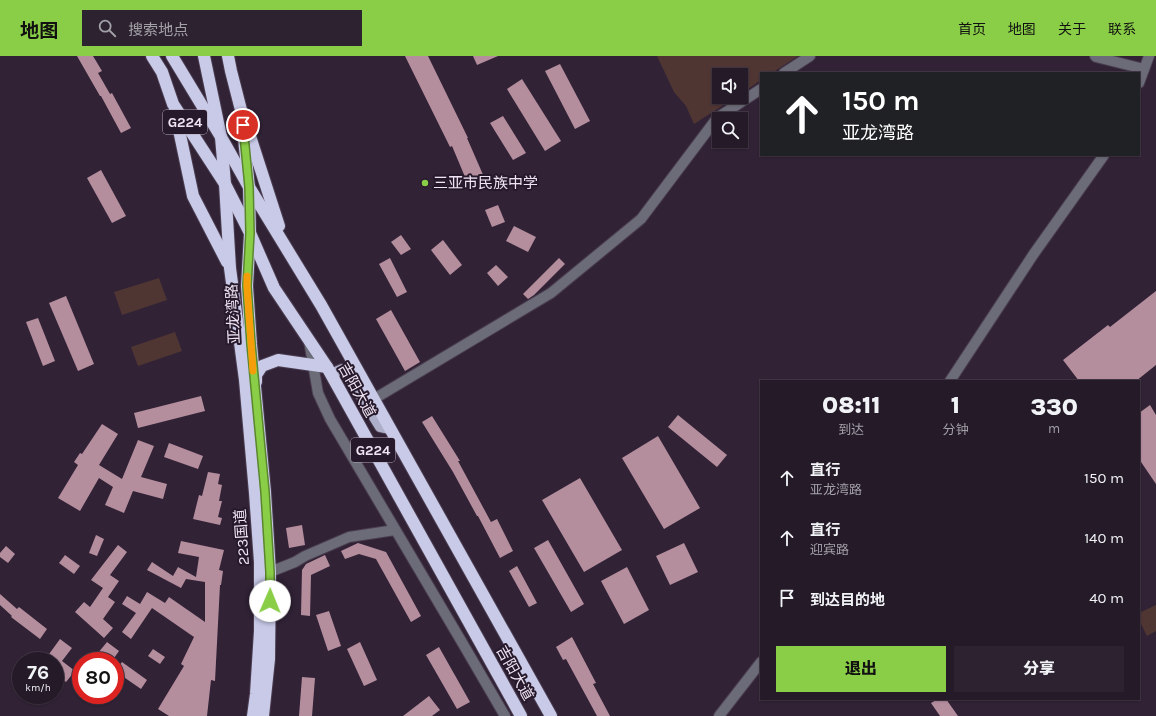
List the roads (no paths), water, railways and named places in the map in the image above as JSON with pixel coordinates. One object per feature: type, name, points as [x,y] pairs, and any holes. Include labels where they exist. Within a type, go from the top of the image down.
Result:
[{"type":"highway","name":"G224","points":[[152,56],[162,72],[173,104],[225,184]]},
{"type":"highway","name":"G224","points":[[172,56],[249,187]]},
{"type":"highway","points":[[204,56],[221,137]]},
{"type":"highway","points":[[228,56],[230,71],[241,110],[284,244]]},
{"type":"highway","points":[[173,104],[193,196],[230,268]]},
{"type":"highway","name":"亚龙湾路","points":[[241,110],[249,187],[250,233],[247,286],[255,392]]},
{"type":"highway","name":"亚龙湾路","points":[[221,137],[230,268],[245,380]]},
{"type":"highway","name":"吉阳大道","points":[[225,184],[250,233],[274,288],[334,379],[521,716]]},
{"type":"highway","name":"吉阳大道","points":[[249,187],[321,305],[551,716]]},
{"type":"highway","points":[[255,392],[256,375],[262,366],[278,360],[327,367]]},
{"type":"highway","name":"223国道","points":[[245,380],[260,562],[260,631],[253,716]]},
{"type":"highway","name":"223国道","points":[[255,392],[265,492],[270,572],[269,658],[263,716]]},
{"type":"main road","points":[[334,379],[335,372],[342,369],[351,380],[380,427],[390,429]]},
{"type":"street","points":[[786,72],[810,56]]},
{"type":"street","points":[[1095,56],[1144,68]]},
{"type":"street","points":[[1140,80],[1149,56]]},
{"type":"street","points":[[374,399],[551,293],[641,219],[717,118],[760,90]]},
{"type":"street","points":[[951,380],[1033,255],[1103,156]]},
{"type":"street","points":[[309,341],[318,393],[330,420],[464,644],[504,716]]},
{"type":"street","points":[[270,572],[349,537],[395,530]]},
{"type":"street","points":[[719,716],[760,663]]},
{"type":"place","name":"三亚市民族中学","points":[[425,183]]}]
